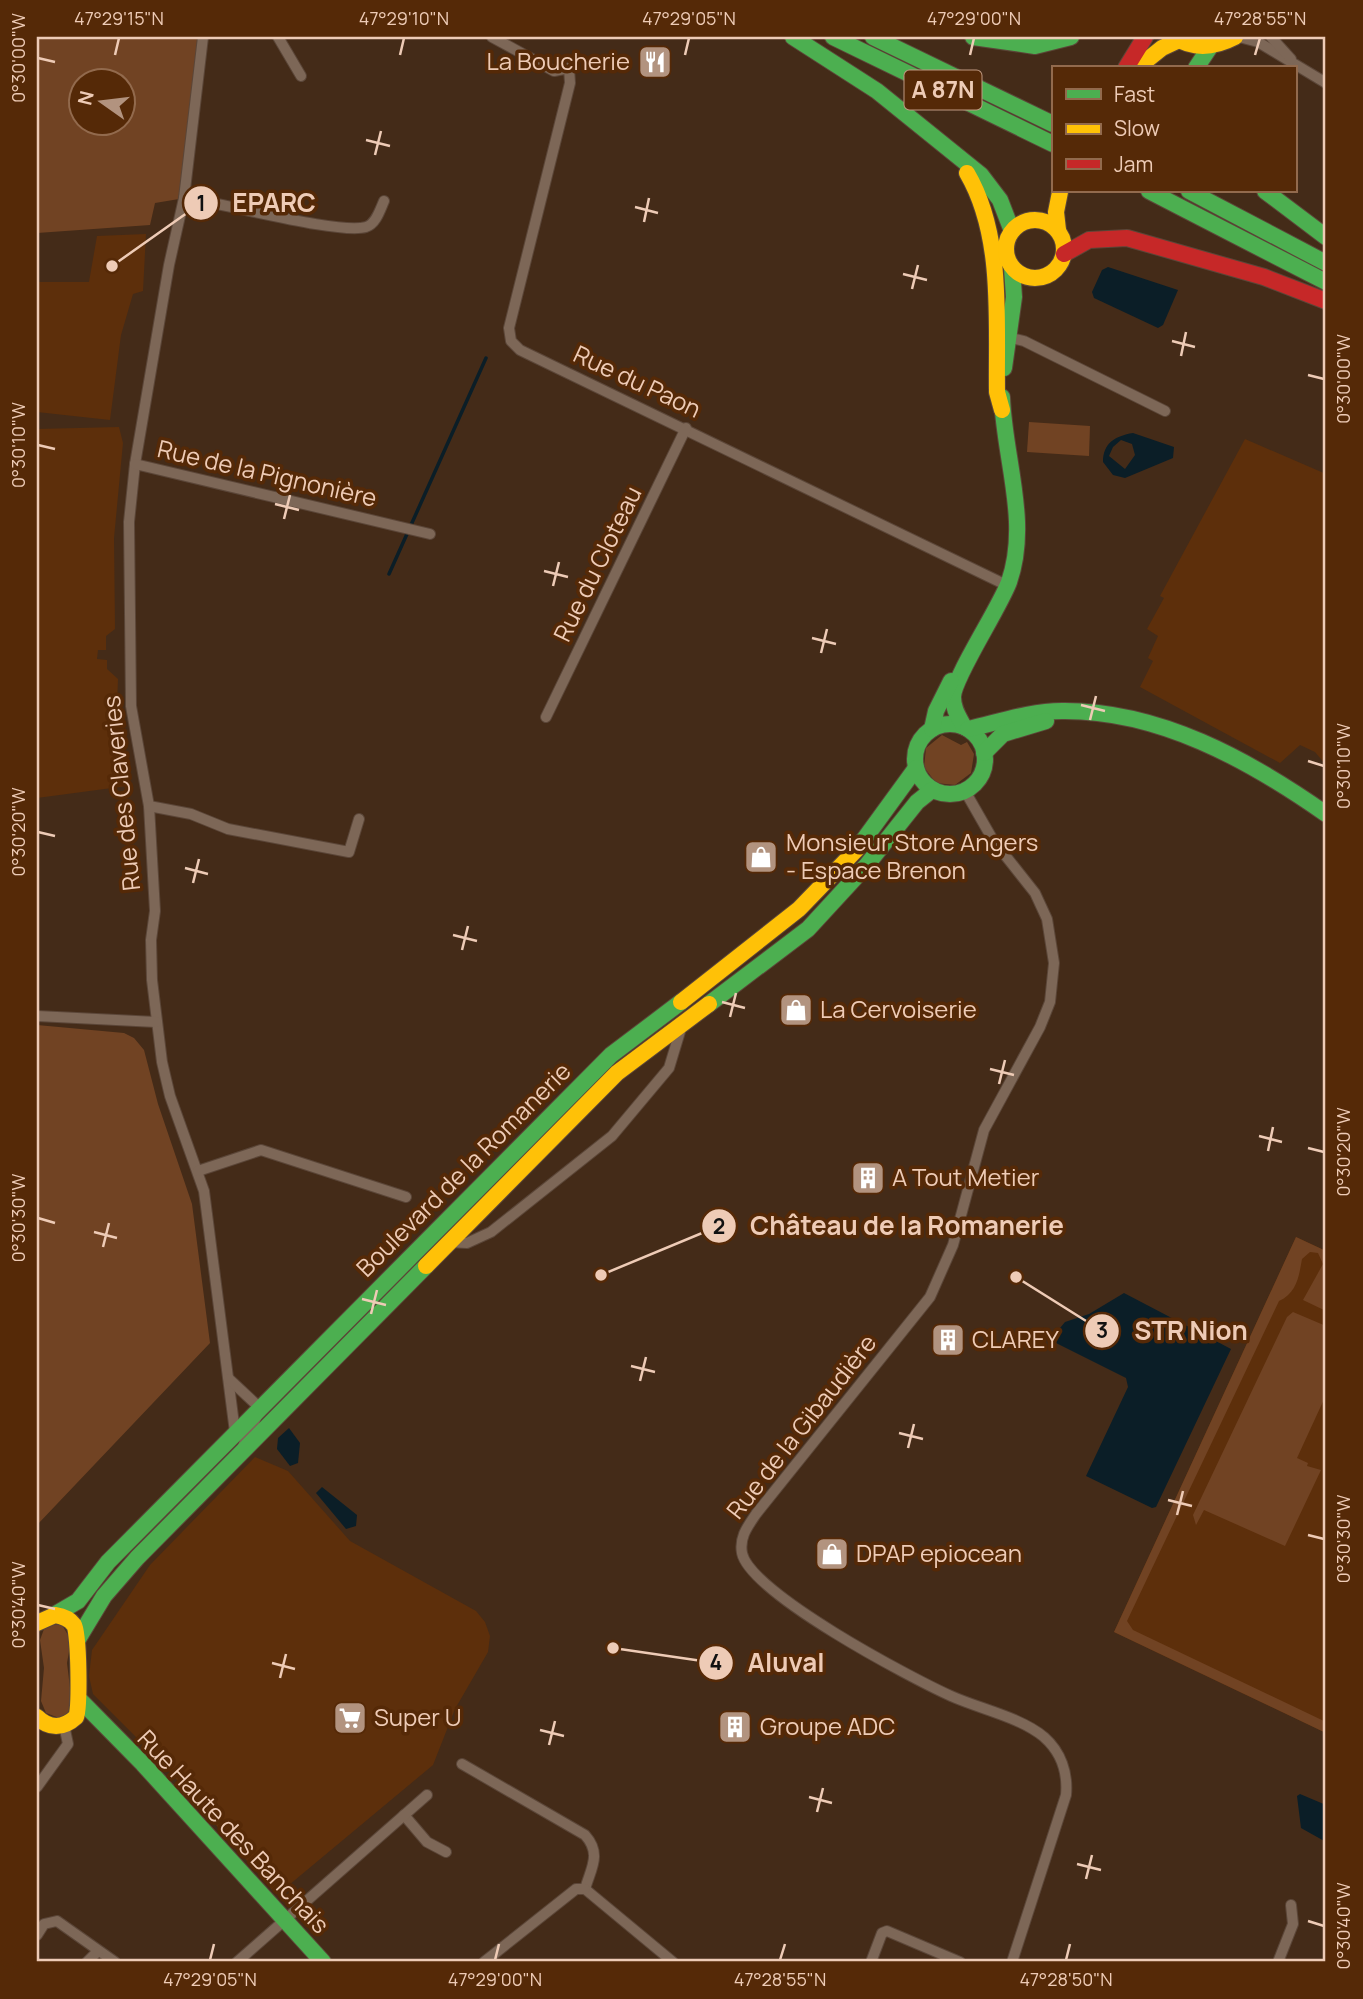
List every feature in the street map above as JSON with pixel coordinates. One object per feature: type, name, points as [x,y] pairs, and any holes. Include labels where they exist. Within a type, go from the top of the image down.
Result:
[{"type":"main road","points":[[793,37],[877,91],[989,183],[1012,232]]},
{"type":"main road","name":"A 87N","points":[[833,37],[1052,144]]},
{"type":"main road","name":"A 87N","points":[[873,37],[1052,124]]},
{"type":"main road","points":[[973,37],[1011,45],[1039,47],[1071,37]]},
{"type":"main road","points":[[1127,66],[1145,37]]},
{"type":"main road","points":[[1140,66],[1176,38],[1194,46],[1210,47],[1237,37]]},
{"type":"main road","points":[[1197,66],[1210,47]]},
{"type":"main road","points":[[934,136],[974,181],[983,198],[991,238],[997,392],[1011,471],[1017,544],[1009,583],[953,695],[956,713],[966,728]]},
{"type":"main road","points":[[1035,220],[1060,192]]},
{"type":"main road","points":[[1014,297],[1036,279],[1049,275],[1059,266],[1064,254],[1056,212],[1061,192]]},
{"type":"main road","points":[[1151,192],[1326,282]]},
{"type":"main road","points":[[1191,192],[1326,263]]},
{"type":"main road","points":[[1266,192],[1326,237]]},
{"type":"main road","points":[[1002,410],[1007,337],[1014,297],[1007,243],[1012,232],[1022,223],[1035,220],[1048,223],[1058,230]]},
{"type":"main road","points":[[1064,254],[1090,240],[1127,238],[1264,277],[1326,301]]},
{"type":"main road","points":[[1012,268],[1022,275],[1036,279]]},
{"type":"main road","points":[[932,729],[953,724],[976,735],[984,752],[981,775],[965,791],[943,793],[932,790],[922,781],[916,768],[917,746],[932,729],[944,693],[1000,582],[1015,524]]},
{"type":"main road","points":[[966,728],[1025,715],[1063,711],[1094,713],[1167,728],[1284,785],[1326,814]]},
{"type":"main road","points":[[984,752],[1003,734],[1043,721],[1094,713]]},
{"type":"main road","name":"Boulevard de la Romanerie","points":[[43,1618],[78,1601],[108,1562],[259,1407],[611,1055],[666,1010],[770,936],[826,885],[876,824],[916,768]]},
{"type":"main road","name":"Boulevard de la Romanerie","points":[[78,1639],[104,1596],[241,1452],[617,1073],[684,1019],[808,929],[866,866],[917,802],[932,790]]},
{"type":"main road","points":[[43,1618],[71,1622],[78,1639],[76,1667],[80,1700],[76,1716],[51,1725]]},
{"type":"main road","name":"Rue Haute des Banchais","points":[[80,1700],[323,1962]]},
{"type":"main road","name":"Rue Haute des Banchais","points":[[51,1725],[84,1724],[110,1731]]},
{"type":"street","name":"Rue des Claveries","points":[[203,37],[184,198],[167,274],[135,464],[129,522],[131,706],[149,806],[156,1022],[170,1096],[204,1191],[235,1432]]},
{"type":"street","points":[[278,37],[301,76]]},
{"type":"street","name":"Rue du Paon","points":[[492,37],[554,71],[569,68],[569,94],[509,328],[511,341],[520,350],[1000,582]]},
{"type":"street","points":[[1237,37],[1258,42],[1326,83]]},
{"type":"street","points":[[1271,37],[1298,66]]},
{"type":"street","points":[[184,198],[197,198],[321,224],[363,228],[374,222],[384,201]]},
{"type":"street","points":[[1007,337],[1024,341],[1165,411]]},
{"type":"street","name":"Rue du Cloteau","points":[[546,717],[686,428]]},
{"type":"street","name":"Rue de la Pignonière","points":[[135,464],[430,534]]},
{"type":"street","name":"Rue de la Gibaudière","points":[[965,791],[993,840],[1035,893],[1047,919],[1054,963],[1050,1002],[1040,1027],[984,1130],[953,1245],[930,1297],[756,1514],[743,1536],[741,1550],[748,1567],[774,1592],[860,1648],[947,1695],[1031,1729],[1054,1748],[1065,1771],[1066,1795],[1013,1962]]},
{"type":"street","points":[[149,806],[191,814],[228,829],[349,852],[359,820]]},
{"type":"street","points":[[37,1016],[156,1022]]},
{"type":"street","name":"Boulevard de la Romanerie","points":[[448,1242],[467,1243],[491,1232],[612,1136],[669,1068],[684,1019]]},
{"type":"street","points":[[198,1171],[261,1150],[406,1197]]},
{"type":"street","points":[[229,1379],[259,1407],[258,1420],[244,1435],[241,1452]]},
{"type":"street","points":[[37,1787],[68,1744],[51,1725]]},
{"type":"street","points":[[462,1765],[585,1835],[592,1843],[595,1857],[586,1889]]},
{"type":"street","points":[[237,1962],[427,1795]]},
{"type":"street","points":[[404,1815],[427,1842],[446,1852]]},
{"type":"street","points":[[484,1962],[576,1889],[586,1889],[673,1962]]},
{"type":"street","points":[[1278,1962],[1293,1924],[1291,1905]]},
{"type":"street","points":[[37,1935],[44,1924],[57,1921],[115,1962]]},
{"type":"street","points":[[871,1962],[881,1933],[887,1931],[959,1962]]},
{"type":"street","points":[[87,1962],[98,1951]]},
{"type":"shaded area","points":[[37,37],[199,37],[179,199],[155,203],[150,225],[37,233]]},
{"type":"shaded area","points":[[146,234],[143,291],[133,294],[121,335],[110,420],[37,412],[37,282],[89,282],[97,236]]},
{"type":"shaded area","points":[[1029,422],[1090,426],[1089,456],[1027,452]]},
{"type":"shaded area","points":[[119,427],[123,443],[114,538],[115,629],[106,636],[106,650],[98,650],[97,659],[107,660],[107,669],[118,679],[116,729],[127,786],[37,798],[37,429]]},
{"type":"shaded area","points":[[1245,439],[1326,474],[1326,765],[1315,752],[1300,745],[1280,763],[1140,687],[1153,661],[1148,658],[1158,636],[1147,629],[1164,598],[1160,596]]},
{"type":"shaded area","points":[[942,735],[961,745],[967,742],[974,754],[971,773],[955,785],[936,783],[924,767],[926,748]]},
{"type":"shaded area","points":[[37,1025],[124,1033],[134,1038],[144,1050],[158,1104],[192,1204],[210,1343],[37,1525]]},
{"type":"shaded area","points":[[1296,1237],[1326,1251],[1326,1733],[1114,1632]]},
{"type":"shaded area","points":[[1296,1237],[1326,1251],[1326,1311],[1303,1300],[1323,1264],[1318,1253],[1310,1252],[1302,1259],[1293,1289],[1279,1301],[1127,1621],[1133,1630],[1326,1722],[1326,1733],[1114,1632]]},
{"type":"shaded area","points":[[1293,1312],[1326,1326],[1326,1395],[1297,1458],[1308,1463],[1307,1466],[1321,1470],[1285,1546],[1204,1510],[1196,1525],[1193,1515],[1287,1317]]},
{"type":"shaded area","points":[[255,1457],[288,1471],[350,1541],[476,1611],[485,1622],[490,1636],[488,1652],[455,1709],[433,1765],[289,1885],[274,1892],[163,1764],[93,1694],[89,1676],[92,1650],[150,1565]]},
{"type":"shaded area","points":[[52,1624],[62,1625],[71,1640],[67,1663],[72,1704],[68,1713],[59,1718],[46,1713],[41,1701],[44,1668],[40,1640],[44,1629]]},
{"type":"water","points":[[1108,267],[1178,290],[1163,325],[1158,328],[1094,298],[1092,292],[1102,270]]},
{"type":"water","points":[[1133,433],[1174,447],[1173,458],[1125,478],[1113,475],[1103,462],[1105,450],[1116,438]],"holes":[[[1121,440],[1132,444],[1135,455],[1125,469],[1109,456],[1113,447]]]},
{"type":"water","points":[[1124,1293],[1231,1349],[1156,1507],[1152,1508],[1086,1476],[1128,1387],[1126,1378],[1050,1340],[1065,1322],[1089,1314]]},
{"type":"water","points":[[289,1428],[300,1443],[298,1463],[290,1466],[277,1449],[278,1438]]},
{"type":"water","points":[[322,1487],[357,1515],[356,1526],[346,1529],[316,1493]]},
{"type":"water","points":[[1300,1794],[1326,1805],[1326,1842],[1301,1828],[1297,1796]]},
{"type":"waterway","points":[[389,574],[486,358]]},
{"type":"traffic: fast","points":[[793,37],[877,91],[981,175],[1000,200],[1012,231]]},
{"type":"traffic: fast","points":[[833,37],[1052,144]]},
{"type":"traffic: fast","points":[[873,37],[1052,124]]},
{"type":"traffic: fast","points":[[973,37],[1035,46],[1071,37]]},
{"type":"traffic: fast","points":[[1197,66],[1210,47]]},
{"type":"traffic: fast","points":[[1151,192],[1326,282]]},
{"type":"traffic: fast","points":[[1191,192],[1326,263]]},
{"type":"traffic: fast","points":[[1266,192],[1326,237]]},
{"type":"traffic: fast","points":[[1004,368],[1014,297],[1012,268]]},
{"type":"traffic: fast","points":[[964,727],[954,705],[955,688],[1004,594],[1015,559],[1017,513],[1002,397]]},
{"type":"traffic: fast","points":[[932,729],[936,711],[951,681]]},
{"type":"traffic: fast","points":[[968,729],[1050,711],[1098,713],[1133,719],[1168,729],[1234,757],[1326,814]]},
{"type":"traffic: fast","points":[[984,753],[1003,734],[1046,721]]},
{"type":"traffic: fast","points":[[950,724],[975,734],[985,759],[975,784],[950,794],[925,784],[915,759],[925,734],[950,724]]},
{"type":"traffic: fast","points":[[857,849],[916,768]]},
{"type":"traffic: fast","points":[[709,1004],[808,929],[866,866],[917,802],[932,790]]},
{"type":"traffic: fast","points":[[54,1615],[78,1601],[108,1562],[611,1055],[681,1002]]},
{"type":"traffic: fast","points":[[78,1639],[104,1596],[137,1558],[426,1266]]},
{"type":"traffic: fast","points":[[80,1700],[143,1764],[323,1962]]},
{"type":"traffic: slow","points":[[1174,37],[1197,46],[1219,43],[1235,37]]},
{"type":"traffic: slow","points":[[1140,66],[1162,48],[1179,40]]},
{"type":"traffic: slow","points":[[967,173],[979,198],[992,252],[997,309],[997,392],[1002,410]]},
{"type":"traffic: slow","points":[[1058,230],[1056,212],[1060,192]]},
{"type":"traffic: slow","points":[[1035,220],[1046,222],[1059,233],[1064,249],[1062,260],[1051,273],[1035,278],[1024,276],[1011,265],[1006,249],[1008,238],[1019,225],[1035,220]]},
{"type":"traffic: slow","points":[[681,1002],[799,909],[857,849]]},
{"type":"traffic: slow","points":[[426,1266],[617,1073],[709,1004]]},
{"type":"traffic: slow","points":[[37,1623],[55,1615],[74,1625],[78,1686],[76,1717],[71,1721],[56,1726],[46,1724],[37,1717]]},
{"type":"traffic: jam","points":[[1127,66],[1145,37]]},
{"type":"traffic: jam","points":[[1064,254],[1089,240],[1127,238],[1264,277],[1326,301]]},
{"type":"place","name":"La Boucherie","points":[[655,62]]},
{"type":"place","name":"EPARC","points":[[112,266]]},
{"type":"place","name":"Monsieur Store Angers - Espace Brenon","points":[[761,857]]},
{"type":"place","name":"La Cervoiserie","points":[[796,1010]]},
{"type":"place","name":"A Tout Metier","points":[[868,1178]]},
{"type":"place","name":"Château de la Romanerie","points":[[601,1275]]},
{"type":"place","name":"STR Nion","points":[[1016,1277]]},
{"type":"place","name":"CLAREY","points":[[948,1340]]},
{"type":"place","name":"DPAP epiocean","points":[[832,1554]]},
{"type":"place","name":"Aluval","points":[[613,1648]]},
{"type":"place","name":"Super U","points":[[350,1718]]},
{"type":"place","name":"Groupe ADC","points":[[735,1727]]}]
